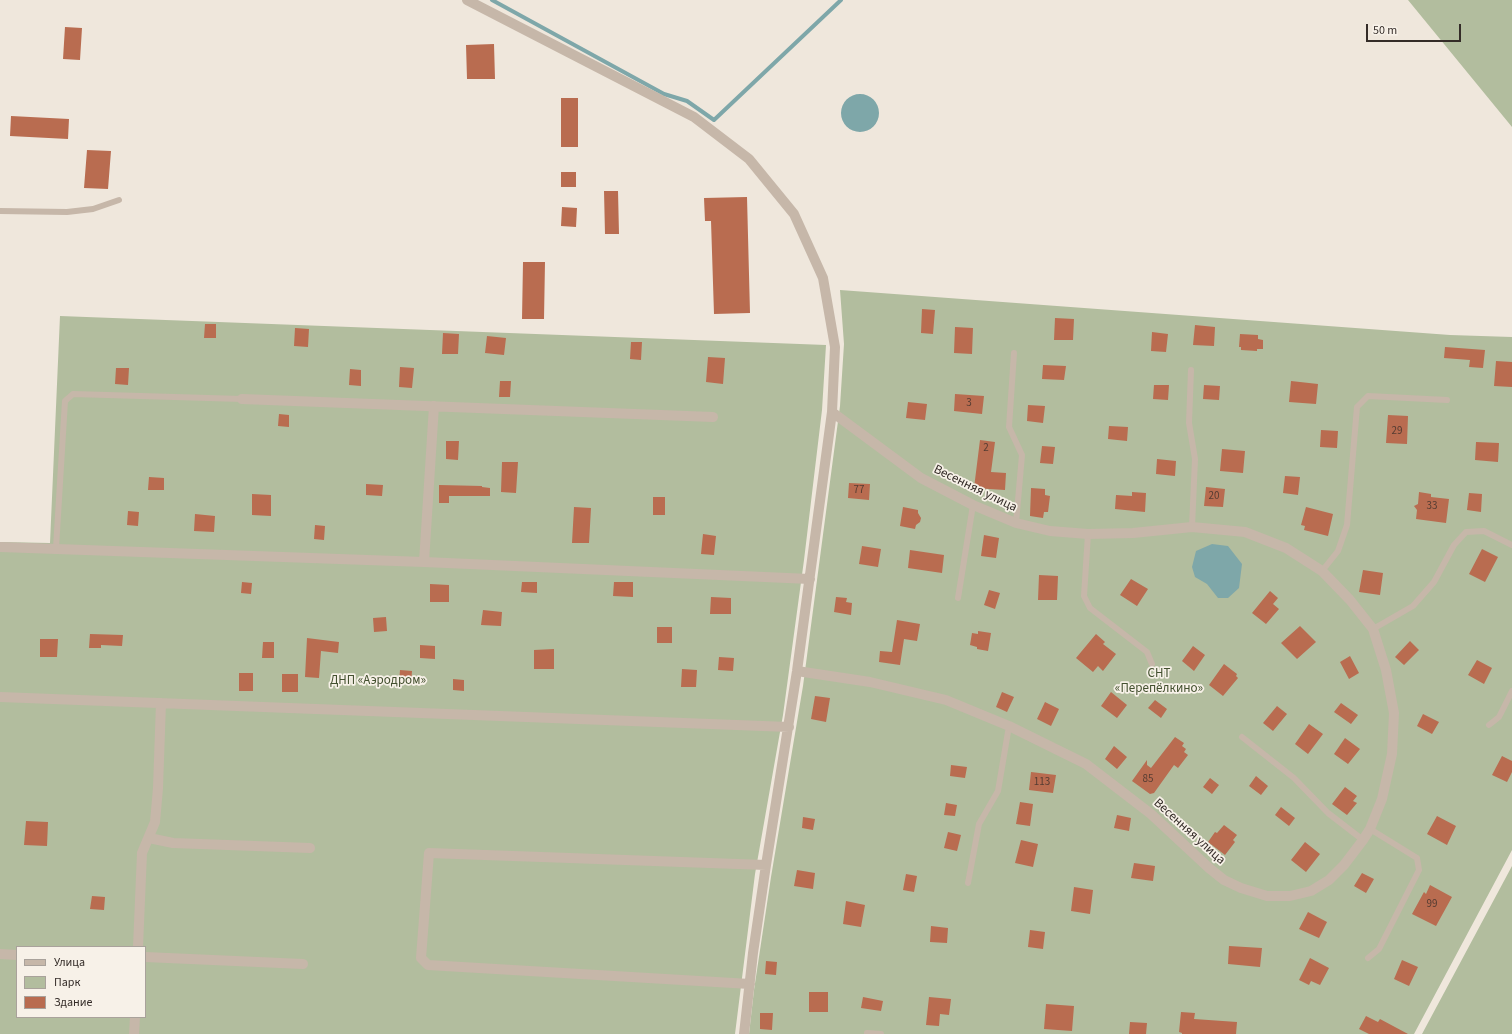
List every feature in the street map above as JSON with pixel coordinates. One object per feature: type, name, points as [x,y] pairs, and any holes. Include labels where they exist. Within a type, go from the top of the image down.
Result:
[{"type":"street","points":[[466,0],[694,117],[749,159],[794,214],[823,278],[835,347],[832,412],[797,671],[766,865],[744,1034]]},
{"type":"street","points":[[242,399],[713,417]]},
{"type":"street","points":[[424,562],[434,406]]},
{"type":"street","name":"Весенняя улица","points":[[797,671],[870,682],[946,700],[1009,726],[1086,764],[1151,814],[1224,880],[1241,888],[1267,896],[1290,896],[1311,890],[1329,880],[1344,865],[1370,829],[1382,799],[1392,754],[1394,713],[1386,670],[1373,629],[1350,600],[1322,571],[1286,548],[1246,532],[1192,527],[1133,533],[1088,534],[1050,531],[1016,523],[973,505],[921,478],[832,412]]},
{"type":"street","points":[[0,546],[424,562],[810,579]]},
{"type":"street","points":[[0,697],[788,727]]},
{"type":"street","points":[[138,946],[142,853],[155,822],[158,788],[161,703]]},
{"type":"street","points":[[148,838],[173,843],[310,848]]},
{"type":"street","points":[[750,984],[428,965],[421,958],[429,852],[766,865]]},
{"type":"street","points":[[0,954],[16,955]]},
{"type":"street","points":[[146,957],[303,964]]},
{"type":"street","points":[[134,1034],[135,1018]]},
{"type":"lane","points":[[0,210],[67,212],[93,209],[119,200]]},
{"type":"lane","points":[[1014,353],[1009,427],[1022,455],[1016,523]]},
{"type":"lane","points":[[1191,370],[1188,423],[1195,459],[1192,527]]},
{"type":"lane","points":[[56,548],[65,401],[73,394],[242,399]]},
{"type":"lane","points":[[1322,571],[1338,552],[1347,526],[1357,407],[1368,396],[1447,400]]},
{"type":"lane","points":[[958,598],[973,505]]},
{"type":"lane","points":[[1373,629],[1413,606],[1434,582],[1454,545],[1466,532],[1484,531],[1512,545]]},
{"type":"lane","points":[[1088,534],[1084,596],[1090,608],[1147,652],[1152,664]]},
{"type":"lane","points":[[1489,725],[1499,717],[1512,691]]},
{"type":"lane","points":[[968,883],[979,824],[998,792],[1009,726]]},
{"type":"lane","points":[[1242,737],[1294,778],[1328,813],[1363,840]]},
{"type":"lane","points":[[1368,958],[1379,949],[1419,870],[1417,858],[1370,829]]},
{"type":"lane","points":[[867,1033],[881,1034]]},
{"type":"green space","points":[[1408,0],[1512,0],[1512,127]]},
{"type":"green space","name":"СНТ «Перепёлкино»","points":[[840,290],[1450,335],[1512,337],[1512,850],[1414,1034],[749,1034],[771,877],[803,686],[840,406],[844,344]]},
{"type":"green space","name":"ДНП «Аэродром»","points":[[60,316],[826,345],[822,410],[804,560],[783,715],[755,874],[735,1034],[0,1034],[0,542],[50,543]]},
{"type":"green space","points":[[1512,866],[1512,1034],[1422,1034]]},
{"type":"water","points":[[860,94],[870,97],[876,103],[879,113],[876,123],[870,129],[860,132],[850,129],[844,123],[841,113],[844,103],[850,97]]},
{"type":"water","points":[[1212,544],[1228,546],[1242,564],[1239,588],[1228,598],[1218,598],[1207,584],[1195,577],[1192,567],[1196,551]]},
{"type":"building","points":[[65,27],[82,28],[80,60],[63,59]]},
{"type":"building","points":[[494,44],[495,79],[467,79],[466,45]]},
{"type":"building","points":[[561,98],[578,98],[578,147],[561,147]]},
{"type":"building","points":[[11,116],[69,119],[68,139],[10,136]]},
{"type":"building","points":[[87,150],[111,151],[108,189],[84,188]]},
{"type":"building","points":[[561,172],[576,172],[576,187],[561,187]]},
{"type":"building","points":[[604,191],[618,191],[619,234],[605,234]]},
{"type":"building","points":[[747,197],[750,313],[714,314],[711,221],[705,221],[704,198]]},
{"type":"building","points":[[562,207],[577,208],[576,227],[561,226]]},
{"type":"building","points":[[523,262],[545,262],[544,319],[522,319]]},
{"type":"building","points":[[922,309],[935,310],[933,334],[921,333]]},
{"type":"building","points":[[1055,318],[1074,319],[1073,340],[1054,340]]},
{"type":"building","points":[[205,324],[216,324],[216,338],[204,338]]},
{"type":"building","points":[[1195,325],[1215,327],[1214,346],[1193,345]]},
{"type":"building","points":[[955,327],[973,328],[972,354],[954,353]]},
{"type":"building","points":[[295,328],[309,329],[308,347],[294,346]]},
{"type":"building","points":[[1152,332],[1168,334],[1166,352],[1151,351]]},
{"type":"building","points":[[443,333],[459,334],[458,354],[442,354]]},
{"type":"building","points":[[1240,334],[1258,335],[1258,339],[1263,340],[1263,349],[1257,349],[1257,351],[1241,350],[1241,347],[1239,347]]},
{"type":"building","points":[[487,336],[506,338],[504,355],[485,353]]},
{"type":"building","points":[[631,342],[642,342],[641,360],[630,359]]},
{"type":"building","points":[[1445,347],[1485,350],[1483,368],[1469,367],[1470,360],[1444,358]]},
{"type":"building","points":[[708,357],[725,358],[723,384],[706,382]]},
{"type":"building","points":[[1496,361],[1512,362],[1512,387],[1494,386]]},
{"type":"building","points":[[1043,365],[1066,366],[1064,380],[1042,379]]},
{"type":"building","points":[[400,367],[414,368],[412,388],[399,387]]},
{"type":"building","points":[[116,368],[129,368],[128,385],[115,384]]},
{"type":"building","points":[[350,369],[361,370],[361,386],[349,385]]},
{"type":"building","points":[[500,381],[511,381],[510,397],[499,397]]},
{"type":"building","points":[[1291,381],[1318,384],[1316,404],[1289,402]]},
{"type":"building","points":[[1154,385],[1169,385],[1168,400],[1153,399]]},
{"type":"building","points":[[1204,385],[1220,386],[1219,400],[1203,399]]},
{"type":"building","points":[[955,394],[984,396],[982,414],[954,411]]},
{"type":"building","points":[[908,402],[927,404],[925,420],[906,418]]},
{"type":"building","points":[[1028,405],[1045,406],[1043,423],[1027,421]]},
{"type":"building","points":[[279,414],[289,415],[289,427],[278,426]]},
{"type":"building","points":[[1388,415],[1408,416],[1407,444],[1386,443]]},
{"type":"building","points":[[1109,426],[1128,427],[1127,441],[1108,439]]},
{"type":"building","points":[[1321,430],[1338,431],[1337,448],[1320,447]]},
{"type":"building","points":[[980,440],[995,442],[991,472],[1006,473],[1005,490],[974,488]]},
{"type":"building","points":[[446,441],[459,441],[458,460],[446,459]]},
{"type":"building","points":[[1476,442],[1499,443],[1498,462],[1475,460]]},
{"type":"building","points":[[1042,446],[1055,447],[1053,464],[1040,463]]},
{"type":"building","points":[[1222,449],[1245,451],[1243,473],[1220,471]]},
{"type":"building","points":[[1157,459],[1176,461],[1175,476],[1156,474]]},
{"type":"building","points":[[502,462],[518,462],[516,493],[501,492]]},
{"type":"building","points":[[1285,476],[1300,477],[1298,495],[1283,493]]},
{"type":"building","points":[[149,477],[164,478],[164,490],[148,490]]},
{"type":"building","points":[[849,483],[870,484],[869,500],[848,498]]},
{"type":"building","points":[[366,484],[383,485],[382,496],[366,495]]},
{"type":"building","points":[[439,485],[482,486],[490,488],[490,496],[449,496],[449,503],[439,503]]},
{"type":"building","points":[[1206,487],[1225,489],[1223,507],[1204,506]]},
{"type":"building","points":[[1031,488],[1045,489],[1045,495],[1050,496],[1048,512],[1044,512],[1043,518],[1030,516]]},
{"type":"building","points":[[1132,492],[1146,493],[1145,512],[1115,509],[1116,495],[1132,496]]},
{"type":"building","points":[[1419,492],[1431,494],[1431,497],[1449,499],[1446,523],[1416,519],[1417,510],[1414,506],[1418,504]]},
{"type":"building","points":[[1469,493],[1482,494],[1481,512],[1467,510]]},
{"type":"building","points":[[252,494],[271,495],[271,516],[252,515]]},
{"type":"building","points":[[653,497],[665,497],[665,515],[653,515]]},
{"type":"building","points":[[574,507],[591,508],[589,543],[572,543]]},
{"type":"building","points":[[903,507],[918,510],[921,518],[915,529],[900,526]]},
{"type":"building","points":[[1306,507],[1333,514],[1328,536],[1304,530],[1305,526],[1301,525]]},
{"type":"building","points":[[128,511],[139,512],[138,526],[127,525]]},
{"type":"building","points":[[195,514],[215,516],[214,532],[194,531]]},
{"type":"building","points":[[315,525],[325,526],[324,540],[314,539]]},
{"type":"building","points":[[703,534],[716,536],[714,555],[701,554]]},
{"type":"building","points":[[984,535],[999,538],[996,558],[981,556]]},
{"type":"building","points":[[862,546],[881,549],[878,567],[859,564]]},
{"type":"building","points":[[1482,549],[1498,557],[1485,582],[1469,574]]},
{"type":"building","points":[[910,550],[944,555],[942,573],[908,568]]},
{"type":"building","points":[[1363,570],[1383,573],[1380,595],[1359,592]]},
{"type":"building","points":[[1039,575],[1058,576],[1057,600],[1038,600]]},
{"type":"building","points":[[1131,579],[1148,589],[1137,606],[1120,595]]},
{"type":"building","points":[[242,582],[252,583],[251,594],[241,593]]},
{"type":"building","points":[[522,582],[537,582],[537,593],[521,592]]},
{"type":"building","points":[[614,582],[633,582],[633,597],[613,596]]},
{"type":"building","points":[[430,584],[449,585],[449,602],[430,602]]},
{"type":"building","points":[[989,590],[1000,593],[995,609],[984,605]]},
{"type":"building","points":[[1270,591],[1278,598],[1273,604],[1279,609],[1266,624],[1252,613]]},
{"type":"building","points":[[711,597],[731,598],[731,614],[710,614]]},
{"type":"building","points":[[836,597],[847,598],[846,602],[852,603],[851,615],[834,612]]},
{"type":"building","points":[[483,610],[502,612],[501,626],[481,625]]},
{"type":"building","points":[[386,617],[387,631],[374,632],[373,618]]},
{"type":"building","points":[[897,620],[920,624],[917,641],[904,639],[900,665],[879,662],[880,651],[892,652]]},
{"type":"building","points":[[1300,626],[1316,642],[1297,659],[1281,643]]},
{"type":"building","points":[[657,627],[672,627],[672,643],[657,643]]},
{"type":"building","points":[[978,631],[991,633],[988,651],[977,649],[977,647],[970,645],[972,633],[978,634]]},
{"type":"building","points":[[90,634],[123,635],[122,646],[101,645],[101,648],[89,648]]},
{"type":"building","points":[[1096,634],[1105,642],[1103,644],[1116,654],[1103,671],[1098,666],[1093,672],[1076,658]]},
{"type":"building","points":[[307,638],[339,642],[338,653],[321,651],[319,678],[305,677]]},
{"type":"building","points":[[40,639],[58,639],[57,657],[40,657]]},
{"type":"building","points":[[1410,641],[1419,650],[1404,665],[1395,657]]},
{"type":"building","points":[[263,642],[274,642],[274,658],[262,658]]},
{"type":"building","points":[[420,645],[435,646],[435,659],[420,658]]},
{"type":"building","points":[[1193,646],[1205,655],[1194,671],[1182,661]]},
{"type":"building","points":[[554,649],[554,669],[534,669],[534,650]]},
{"type":"building","points":[[1350,656],[1359,673],[1349,679],[1340,662]]},
{"type":"building","points":[[719,657],[734,658],[733,671],[718,670]]},
{"type":"building","points":[[1477,660],[1492,668],[1484,684],[1468,675]]},
{"type":"building","points":[[1224,664],[1237,674],[1236,676],[1238,678],[1223,696],[1209,685]]},
{"type":"building","points":[[682,669],[697,670],[696,687],[681,687]]},
{"type":"building","points":[[400,670],[412,671],[411,683],[399,682]]},
{"type":"building","points":[[239,673],[253,673],[253,691],[239,691]]},
{"type":"building","points":[[282,674],[298,674],[298,692],[282,692]]},
{"type":"building","points":[[453,679],[464,680],[464,691],[453,690]]},
{"type":"building","points":[[1002,692],[1014,697],[1007,712],[996,707]]},
{"type":"building","points":[[1111,692],[1127,705],[1117,718],[1101,706]]},
{"type":"building","points":[[815,696],[830,698],[826,722],[811,719]]},
{"type":"building","points":[[1155,700],[1167,709],[1161,718],[1148,708]]},
{"type":"building","points":[[1045,702],[1059,709],[1051,726],[1037,719]]},
{"type":"building","points":[[1341,703],[1358,715],[1351,724],[1334,712]]},
{"type":"building","points":[[1277,706],[1287,714],[1273,731],[1263,723]]},
{"type":"building","points":[[1423,714],[1439,722],[1432,734],[1417,726]]},
{"type":"building","points":[[1309,724],[1323,734],[1308,754],[1295,744]]},
{"type":"building","points":[[1175,737],[1184,743],[1182,746],[1186,749],[1184,752],[1188,755],[1178,768],[1174,765],[1154,793],[1150,794],[1132,781],[1147,760],[1147,765],[1151,768]]},
{"type":"building","points":[[1345,738],[1360,749],[1348,764],[1334,754]]},
{"type":"building","points":[[1114,746],[1127,757],[1117,769],[1105,759]]},
{"type":"building","points":[[1502,756],[1512,761],[1512,772],[1507,782],[1492,775]]},
{"type":"building","points":[[951,765],[967,767],[965,778],[950,776]]},
{"type":"building","points":[[1031,772],[1056,775],[1053,793],[1029,790]]},
{"type":"building","points":[[1256,776],[1268,786],[1261,795],[1249,786]]},
{"type":"building","points":[[1210,778],[1219,785],[1212,794],[1203,787]]},
{"type":"building","points":[[1345,787],[1357,796],[1353,801],[1357,803],[1347,815],[1332,804]]},
{"type":"building","points":[[1020,802],[1033,804],[1030,826],[1016,824]]},
{"type":"building","points":[[946,803],[957,805],[955,816],[944,815]]},
{"type":"building","points":[[1281,807],[1295,818],[1289,826],[1275,815]]},
{"type":"building","points":[[1117,815],[1131,818],[1129,831],[1114,828]]},
{"type":"building","points":[[1437,816],[1456,826],[1447,845],[1427,834]]},
{"type":"building","points":[[803,817],[815,819],[813,830],[802,828]]},
{"type":"building","points":[[26,821],[48,822],[47,846],[24,845]]},
{"type":"building","points":[[1224,825],[1237,835],[1233,840],[1235,842],[1225,855],[1208,842],[1215,832],[1217,833]]},
{"type":"building","points":[[948,832],[961,835],[957,851],[944,848]]},
{"type":"building","points":[[1021,840],[1038,844],[1033,867],[1015,863]]},
{"type":"building","points":[[1305,842],[1320,854],[1306,872],[1291,860]]},
{"type":"building","points":[[1134,863],[1155,866],[1153,881],[1131,878]]},
{"type":"building","points":[[797,870],[815,873],[813,889],[794,886]]},
{"type":"building","points":[[1362,873],[1374,879],[1366,893],[1354,886]]},
{"type":"building","points":[[906,874],[917,876],[914,892],[903,890]]},
{"type":"building","points":[[1430,885],[1452,897],[1436,926],[1412,914],[1424,892],[1426,894]]},
{"type":"building","points":[[1074,887],[1093,890],[1090,914],[1071,911]]},
{"type":"building","points":[[92,896],[105,897],[104,910],[90,909]]},
{"type":"building","points":[[846,901],[865,905],[861,927],[843,924]]},
{"type":"building","points":[[1308,912],[1327,922],[1319,938],[1299,929]]},
{"type":"building","points":[[931,926],[948,928],[947,943],[930,942]]},
{"type":"building","points":[[1030,930],[1045,932],[1043,949],[1028,947]]},
{"type":"building","points":[[1229,946],[1262,948],[1260,967],[1228,964]]},
{"type":"building","points":[[1310,958],[1329,968],[1320,985],[1311,981],[1309,985],[1299,980]]},
{"type":"building","points":[[1402,960],[1418,967],[1409,986],[1394,979]]},
{"type":"building","points":[[766,961],[777,962],[776,975],[765,974]]},
{"type":"building","points":[[809,992],[828,992],[828,1012],[809,1012]]},
{"type":"building","points":[[863,997],[883,1001],[881,1011],[861,1008]]},
{"type":"building","points":[[929,997],[951,999],[949,1015],[940,1014],[939,1026],[926,1025]]},
{"type":"building","points":[[1046,1004],[1074,1006],[1072,1031],[1044,1029]]},
{"type":"building","points":[[1181,1012],[1195,1013],[1194,1019],[1237,1022],[1236,1034],[1182,1034],[1179,1032]]},
{"type":"building","points":[[760,1013],[773,1013],[772,1030],[760,1029]]},
{"type":"building","points":[[1366,1016],[1378,1022],[1380,1019],[1408,1034],[1369,1034],[1359,1029]]},
{"type":"building","points":[[1130,1022],[1147,1023],[1146,1034],[1129,1034]]},
{"type":"waterway","points":[[492,0],[664,94],[687,101],[714,120],[841,0]]}]
